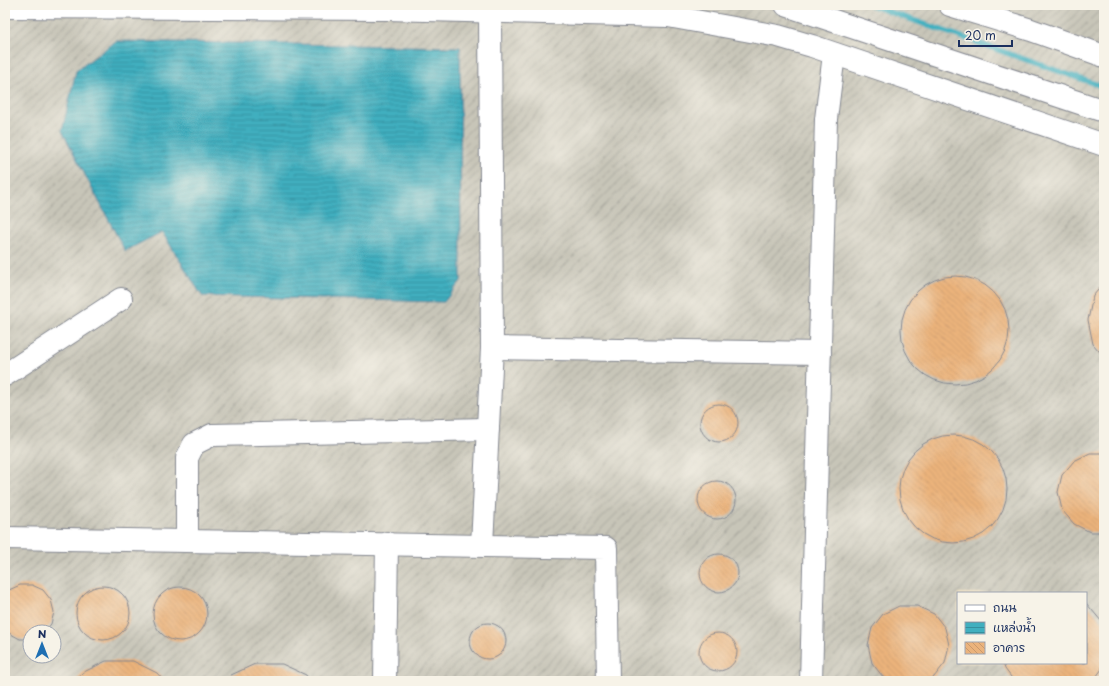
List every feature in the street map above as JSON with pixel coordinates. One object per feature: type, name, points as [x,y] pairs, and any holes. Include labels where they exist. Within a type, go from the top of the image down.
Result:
[{"type":"lane","points":[[786,5],[1104,111]]},
{"type":"lane","points":[[950,5],[1031,30],[1104,56]]},
{"type":"lane","points":[[5,7],[386,9],[668,16],[778,36],[1104,146]]},
{"type":"lane","points":[[482,545],[492,348],[490,12]]},
{"type":"lane","points":[[811,681],[826,119],[834,54]]},
{"type":"lane","points":[[5,375],[120,299]]},
{"type":"lane","points":[[492,348],[820,353]]},
{"type":"lane","points":[[187,540],[188,458],[194,444],[212,435],[488,429]]},
{"type":"lane","points":[[5,538],[606,548],[608,681]]},
{"type":"lane","points":[[385,681],[388,544]]},
{"type":"shaded area","points":[[5,5],[1104,5],[1104,681],[5,681]]},
{"type":"water","points":[[116,41],[460,47],[461,281],[444,302],[202,296],[162,232],[125,251],[62,131],[76,71]]},
{"type":"building","points":[[955,276],[976,280],[993,292],[1005,309],[1009,330],[1005,351],[993,368],[976,380],[955,384],[934,380],[917,368],[905,351],[901,330],[905,309],[917,292],[934,280]]},
{"type":"building","points":[[1104,283],[1104,357],[1093,344],[1088,320],[1093,296]]},
{"type":"building","points":[[715,404],[723,404],[730,407],[735,412],[738,423],[735,434],[730,439],[723,442],[715,442],[708,439],[703,434],[700,427],[700,419],[703,412],[708,407]]},
{"type":"building","points":[[953,435],[974,439],[991,451],[1003,468],[1007,489],[1003,510],[991,527],[974,539],[953,543],[932,539],[915,527],[903,510],[899,489],[903,468],[915,451],[932,439]]},
{"type":"building","points":[[1090,453],[1104,453],[1104,532],[1090,532],[1074,524],[1062,510],[1058,492],[1062,475],[1074,461]]},
{"type":"building","points":[[713,481],[721,481],[728,484],[733,489],[736,500],[733,511],[728,516],[721,519],[713,519],[706,516],[701,511],[698,504],[698,496],[701,489],[706,484]]},
{"type":"building","points":[[715,554],[723,554],[730,557],[735,562],[738,573],[735,584],[730,589],[723,592],[715,592],[708,589],[703,584],[700,577],[700,569],[703,562],[708,557]]},
{"type":"building","points":[[20,585],[32,585],[43,590],[51,600],[54,612],[51,624],[22,624],[22,639],[9,633],[5,629],[5,594],[9,590]]},
{"type":"building","points":[[98,586],[108,586],[118,590],[126,598],[130,608],[130,618],[126,628],[118,636],[108,640],[98,640],[88,636],[80,628],[76,618],[76,608],[80,598],[88,590]]},
{"type":"building","points":[[175,587],[185,587],[195,591],[203,599],[207,609],[207,619],[203,629],[195,637],[185,641],[175,641],[165,637],[157,629],[153,619],[153,609],[157,599],[165,591]]},
{"type":"building","points":[[1087,604],[1102,622],[1104,630],[1102,669],[1093,681],[1014,681],[1005,669],[1003,664],[1087,664]]},
{"type":"building","points":[[899,606],[917,606],[934,614],[945,628],[949,645],[945,663],[934,677],[925,681],[892,681],[883,677],[872,663],[868,645],[872,628],[883,614]]},
{"type":"building","points":[[492,623],[501,628],[505,634],[505,648],[501,654],[492,659],[484,659],[475,654],[471,648],[470,637],[475,628],[481,624]]},
{"type":"building","points":[[714,633],[722,633],[729,636],[734,641],[737,652],[734,663],[729,668],[722,671],[714,671],[707,668],[702,663],[699,656],[699,648],[702,641],[707,636]]},
{"type":"building","points":[[106,661],[133,661],[157,673],[164,681],[76,681],[82,673]]},
{"type":"building","points":[[255,664],[282,664],[306,675],[310,681],[226,681],[231,675]]},
{"type":"waterway","points":[[870,5],[1104,87]]}]
